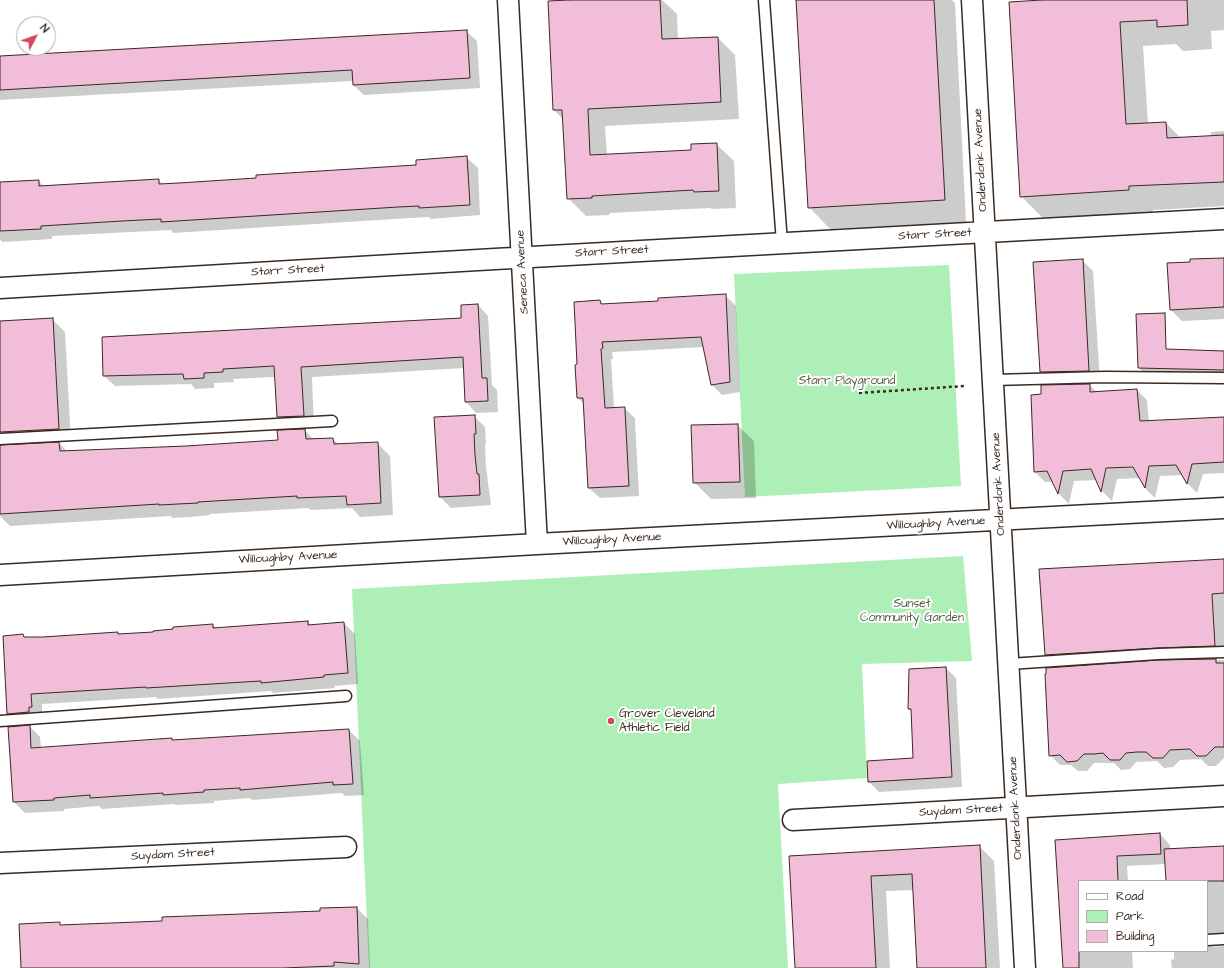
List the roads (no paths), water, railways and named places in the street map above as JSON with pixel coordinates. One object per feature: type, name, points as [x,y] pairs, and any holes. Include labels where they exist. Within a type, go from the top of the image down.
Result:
[{"type":"street","name":"Seneca Avenue","points":[[508,0],[537,544]]},
{"type":"street","name":"Onderdonk Avenue","points":[[972,0],[1025,968]]},
{"type":"street","name":"Starr Street","points":[[0,288],[1224,219]]},
{"type":"street","name":"Willoughby Avenue","points":[[0,575],[537,544],[1224,508]]},
{"type":"street","name":"Suydam Street","points":[[793,820],[1224,796]]},
{"type":"street","name":"Suydam Street","points":[[0,862],[346,847]]},
{"type":"lane","points":[[764,0],[782,243]]},
{"type":"lane","points":[[993,380],[1105,377],[1224,378]]},
{"type":"lane","points":[[0,440],[332,421]]},
{"type":"lane","points":[[1009,664],[1158,654],[1224,652]]},
{"type":"lane","points":[[0,721],[346,696]]},
{"type":"lane","points":[[1208,940],[1224,939]]},
{"type":"place","name":"Grover Cleveland Athletic Field","points":[[611,721]]},
{"type":"park label","name":"Starr Playground","points":[[847,381]]},
{"type":"park label","name":"Sunset Community Garden","points":[[912,611]]}]
